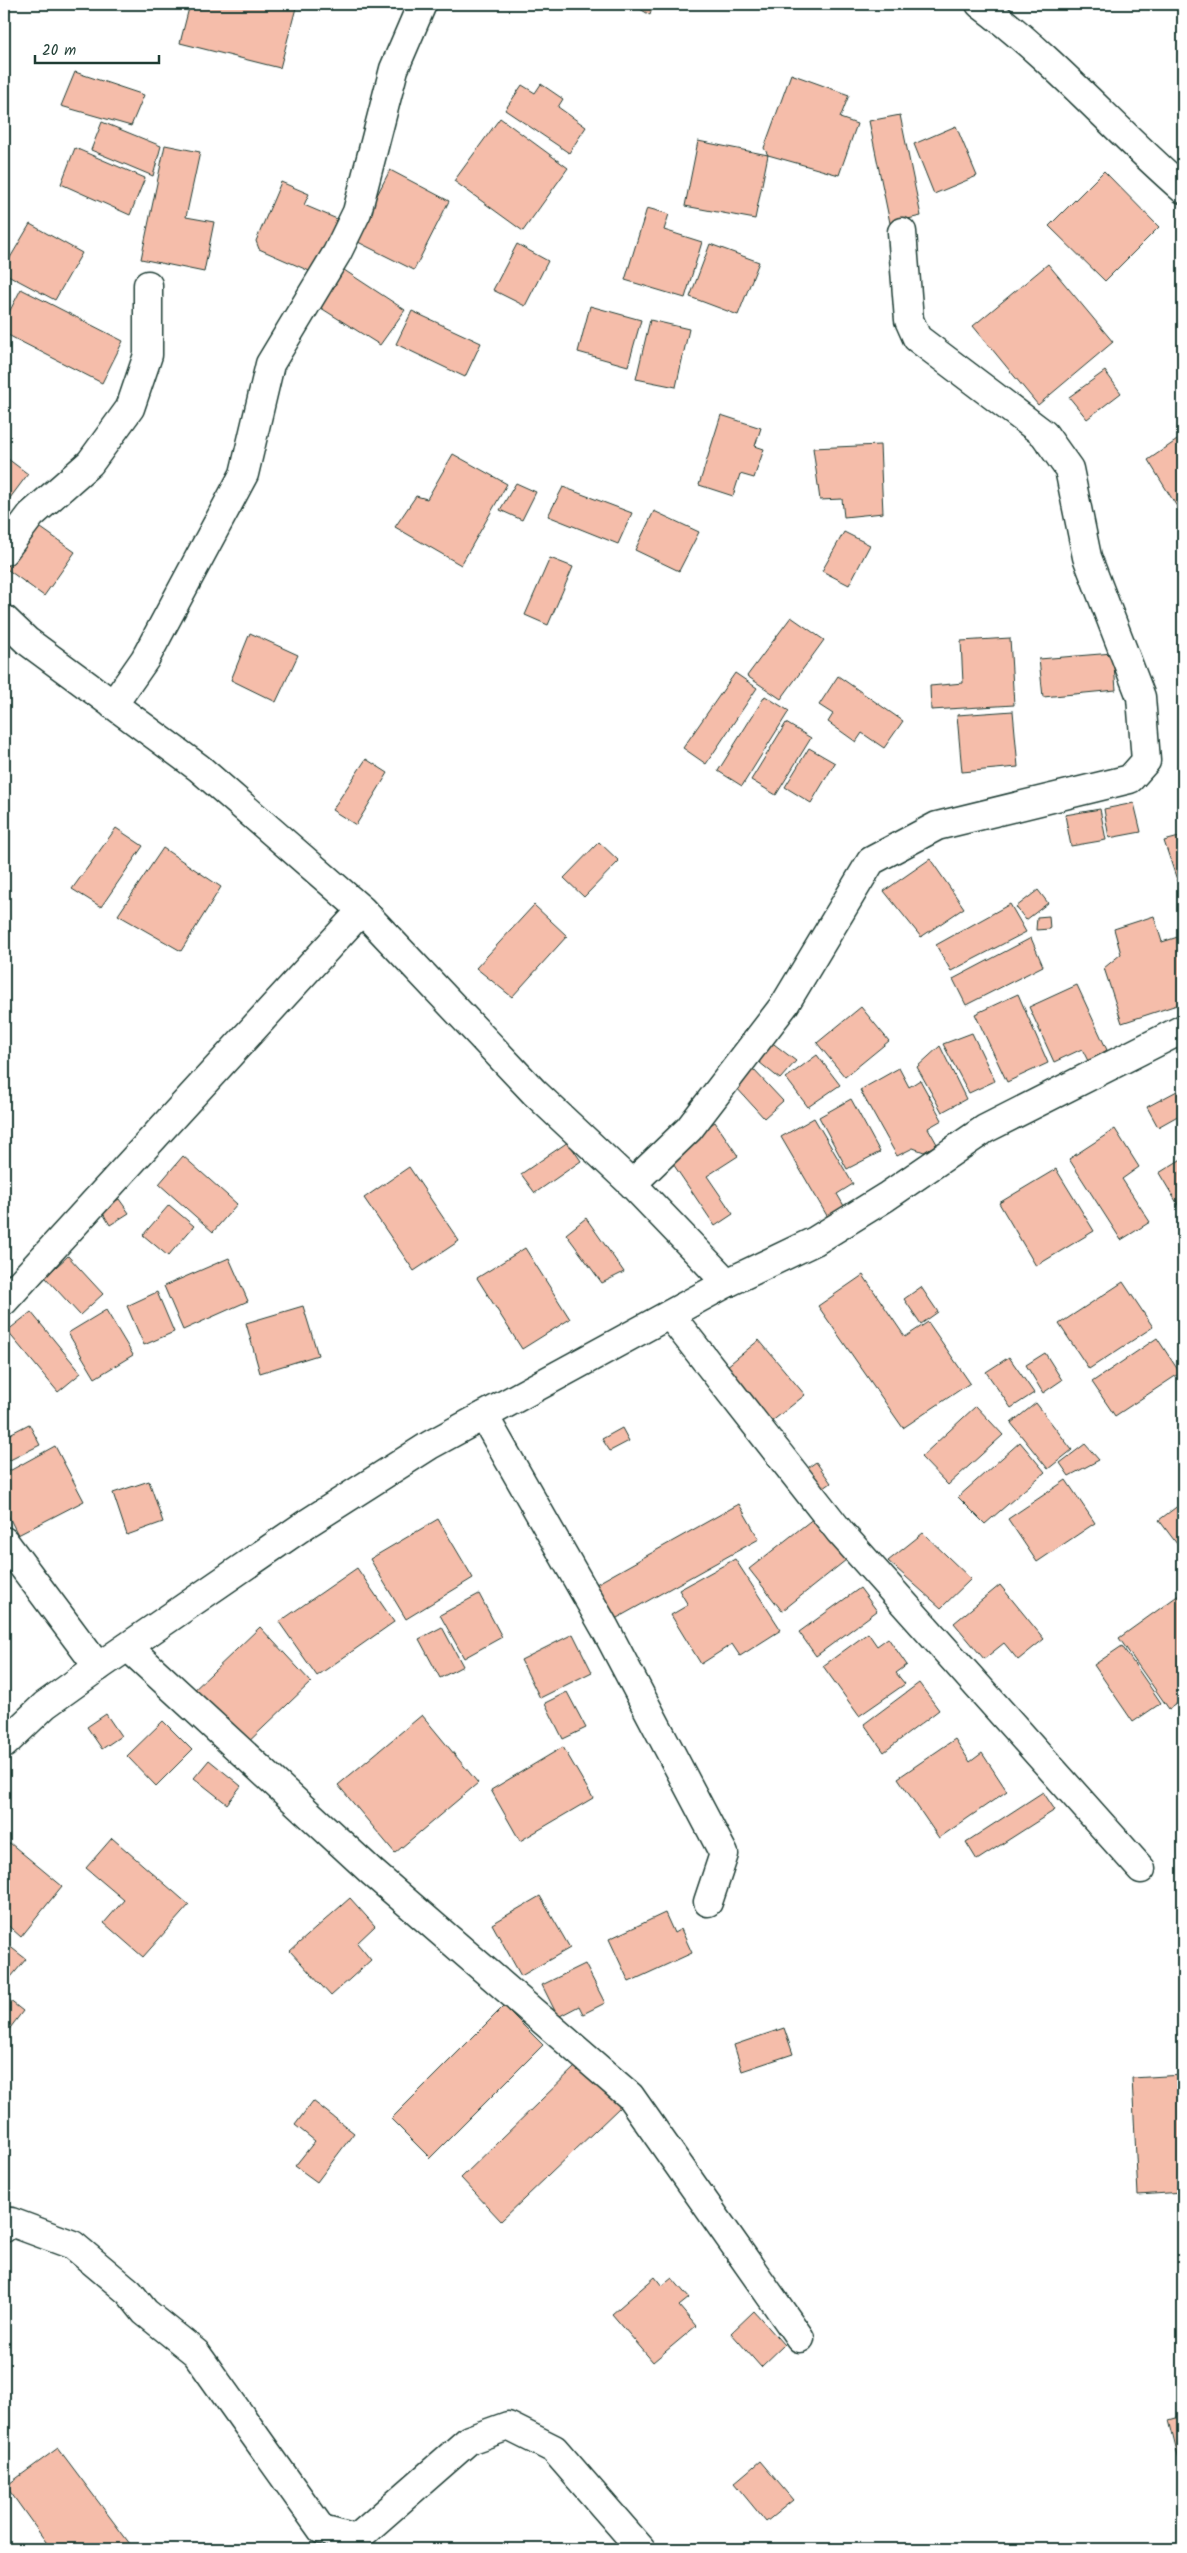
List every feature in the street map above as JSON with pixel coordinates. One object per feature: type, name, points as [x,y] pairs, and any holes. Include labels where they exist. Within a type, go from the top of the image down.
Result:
[{"type":"street","points":[[113,705],[144,659],[244,474],[270,364],[337,253],[357,212],[394,69],[422,4]]},
{"type":"street","points":[[994,8],[1135,147],[1183,189]]},
{"type":"street","points":[[632,1184],[689,1129],[785,1004],[871,861],[937,826],[1130,779],[1146,761],[1141,697],[1088,557],[1069,469],[1044,434],[917,338],[909,320],[902,232]]},
{"type":"street","points":[[4,551],[31,515],[90,464],[130,408],[148,355],[148,285]]},
{"type":"street","points":[[4,618],[27,641],[199,768],[362,910],[534,1092],[632,1184],[727,1283]]},
{"type":"street","points":[[4,1302],[362,910]]},
{"type":"street","points":[[4,1744],[45,1705],[98,1667],[381,1476],[484,1416],[727,1283],[822,1236],[886,1197],[985,1129],[1183,1029]]},
{"type":"street","points":[[670,1315],[840,1532],[1142,1869]]},
{"type":"street","points":[[484,1416],[605,1628],[724,1854],[708,1902]]},
{"type":"street","points":[[4,1541],[98,1667]]},
{"type":"street","points":[[128,1646],[373,1873],[630,2096],[800,2338]]},
{"type":"street","points":[[4,2228],[11,2222],[73,2245],[129,2292],[145,2312],[196,2353],[322,2530],[338,2540],[356,2539],[469,2440],[508,2426],[554,2449],[641,2549]]},
{"type":"building","points":[[190,4],[297,4],[280,68],[180,43]]},
{"type":"building","points":[[632,4],[653,4],[650,15]]},
{"type":"building","points":[[75,72],[144,95],[131,126],[61,106]]},
{"type":"building","points":[[791,74],[849,95],[840,118],[857,124],[839,175],[768,155],[764,148]]},
{"type":"building","points":[[541,84],[563,99],[558,107],[586,127],[569,153],[505,110],[522,85],[535,93]]},
{"type":"building","points":[[900,115],[921,216],[890,223],[869,121]]},
{"type":"building","points":[[500,118],[568,168],[523,231],[454,181]]},
{"type":"building","points":[[102,122],[161,146],[153,176],[91,150]]},
{"type":"building","points":[[956,126],[977,176],[934,194],[914,144]]},
{"type":"building","points":[[698,141],[768,155],[755,219],[685,206]]},
{"type":"building","points":[[165,145],[200,152],[186,217],[214,222],[204,272],[141,259]]},
{"type":"building","points":[[75,148],[145,178],[130,215],[61,184]]},
{"type":"building","points":[[390,170],[449,201],[414,270],[354,240]]},
{"type":"building","points":[[1104,171],[1159,227],[1105,281],[1049,226]]},
{"type":"building","points":[[281,182],[309,194],[304,205],[337,219],[314,273],[259,249],[256,241]]},
{"type":"building","points":[[647,208],[669,214],[664,230],[702,242],[685,298],[625,280]]},
{"type":"building","points":[[30,224],[82,253],[55,300],[4,273],[4,268]]},
{"type":"building","points":[[517,244],[548,261],[525,306],[493,290]]},
{"type":"building","points":[[710,244],[759,262],[738,315],[690,297]]},
{"type":"building","points":[[1048,264],[1113,342],[1038,405],[973,326]]},
{"type":"building","points":[[338,266],[405,310],[380,345],[313,303]]},
{"type":"building","points":[[21,289],[123,341],[102,383],[4,333],[4,322]]},
{"type":"building","points":[[590,306],[641,320],[628,366],[578,352]]},
{"type":"building","points":[[412,311],[481,343],[465,377],[396,344]]},
{"type":"building","points":[[650,320],[689,329],[676,387],[636,379]]},
{"type":"building","points":[[1105,371],[1121,393],[1087,419],[1069,397]]},
{"type":"building","points":[[721,415],[761,428],[755,446],[764,449],[754,478],[740,474],[733,496],[699,485]]},
{"type":"building","points":[[1183,436],[1183,507],[1179,510],[1148,460]]},
{"type":"building","points":[[880,445],[883,513],[844,517],[842,499],[820,500],[813,448]]},
{"type":"building","points":[[453,454],[507,484],[461,565],[395,527],[416,496],[427,499]]},
{"type":"building","points":[[4,456],[28,474],[4,506]]},
{"type":"building","points":[[516,483],[536,492],[522,520],[500,510]]},
{"type":"building","points":[[563,487],[632,513],[618,544],[548,516]]},
{"type":"building","points":[[654,511],[699,532],[679,571],[635,550]]},
{"type":"building","points":[[34,523],[75,552],[44,596],[4,567]]},
{"type":"building","points":[[844,532],[870,545],[849,585],[822,571]]},
{"type":"building","points":[[550,558],[573,567],[548,625],[525,615]]},
{"type":"building","points":[[791,617],[824,640],[781,699],[747,676]]},
{"type":"building","points":[[250,633],[298,655],[276,702],[231,680]]},
{"type":"building","points":[[1010,638],[1014,705],[931,710],[930,686],[963,683],[961,641]]},
{"type":"building","points":[[1113,653],[1116,690],[1043,697],[1039,659]]},
{"type":"building","points":[[735,673],[757,688],[706,764],[683,748]]},
{"type":"building","points":[[838,676],[903,721],[884,748],[862,733],[856,742],[828,722],[833,714],[819,705]]},
{"type":"building","points":[[765,696],[789,711],[742,786],[718,771]]},
{"type":"building","points":[[1013,711],[1018,767],[962,772],[957,715]]},
{"type":"building","points":[[786,723],[811,738],[776,795],[751,780]]},
{"type":"building","points":[[809,748],[835,763],[811,803],[785,787]]},
{"type":"building","points":[[366,759],[388,773],[356,825],[332,810]]},
{"type":"building","points":[[1134,803],[1141,832],[1109,838],[1104,809]]},
{"type":"building","points":[[1100,809],[1106,840],[1071,846],[1065,815]]},
{"type":"building","points":[[116,828],[143,846],[101,907],[72,889]]},
{"type":"building","points":[[1183,836],[1183,898],[1164,841]]},
{"type":"building","points":[[599,842],[619,861],[584,897],[564,878]]},
{"type":"building","points":[[163,848],[221,887],[181,951],[118,915]]},
{"type":"building","points":[[930,859],[964,908],[921,937],[884,891]]},
{"type":"building","points":[[1038,890],[1048,903],[1026,920],[1016,907]]},
{"type":"building","points":[[1010,904],[1026,932],[951,971],[936,945]]},
{"type":"building","points":[[534,905],[567,936],[512,997],[476,968]]},
{"type":"building","points":[[1049,916],[1050,929],[1036,930],[1037,917]]},
{"type":"building","points":[[1154,916],[1162,942],[1181,936],[1183,1003],[1122,1023],[1104,968],[1121,954],[1114,929]]},
{"type":"building","points":[[1031,938],[1043,966],[966,1005],[953,979]]},
{"type":"building","points":[[1077,985],[1107,1050],[1088,1061],[1082,1049],[1054,1062],[1029,1007]]},
{"type":"building","points":[[1018,994],[1048,1063],[1007,1082],[975,1014]]},
{"type":"building","points":[[861,1007],[889,1041],[845,1077],[817,1043]]},
{"type":"building","points":[[972,1033],[995,1081],[969,1093],[943,1044]]},
{"type":"building","points":[[770,1041],[796,1061],[780,1079],[754,1058]]},
{"type":"building","points":[[940,1046],[966,1099],[942,1112],[917,1067]]},
{"type":"building","points":[[817,1055],[840,1085],[808,1107],[786,1078]]},
{"type":"building","points":[[899,1068],[909,1087],[920,1080],[942,1120],[928,1128],[937,1144],[924,1152],[913,1148],[897,1156],[860,1090]]},
{"type":"building","points":[[753,1069],[783,1101],[764,1118],[735,1086]]},
{"type":"building","points":[[1177,1091],[1183,1103],[1183,1113],[1158,1127],[1147,1107]]},
{"type":"building","points":[[851,1099],[880,1152],[847,1169],[819,1117]]},
{"type":"building","points":[[814,1118],[853,1184],[837,1194],[850,1216],[833,1226],[781,1137]]},
{"type":"building","points":[[715,1122],[738,1156],[707,1176],[733,1214],[715,1226],[667,1155]]},
{"type":"building","points":[[1115,1129],[1139,1167],[1122,1179],[1150,1222],[1121,1240],[1069,1159]]},
{"type":"building","points":[[568,1142],[581,1161],[535,1193],[521,1174]]},
{"type":"building","points":[[183,1156],[237,1204],[213,1232],[159,1184]]},
{"type":"building","points":[[1183,1158],[1183,1213],[1159,1173]]},
{"type":"building","points":[[409,1167],[459,1241],[414,1271],[364,1198]]},
{"type":"building","points":[[1056,1169],[1094,1231],[1036,1266],[999,1203]]},
{"type":"building","points":[[119,1199],[129,1213],[110,1225],[101,1210]]},
{"type":"building","points":[[169,1205],[194,1226],[168,1256],[143,1235]]},
{"type":"building","points":[[586,1218],[624,1272],[602,1283],[566,1234]]},
{"type":"building","points":[[525,1248],[570,1319],[522,1349],[477,1278]]},
{"type":"building","points":[[68,1256],[103,1294],[80,1315],[45,1277]]},
{"type":"building","points":[[229,1258],[248,1301],[183,1330],[164,1286]]},
{"type":"building","points":[[863,1275],[905,1337],[928,1322],[970,1383],[903,1428],[818,1306]]},
{"type":"building","points":[[1123,1282],[1153,1327],[1089,1369],[1059,1324]]},
{"type":"building","points":[[921,1287],[938,1312],[921,1324],[904,1299]]},
{"type":"building","points":[[157,1292],[174,1332],[144,1345],[127,1306]]},
{"type":"building","points":[[303,1306],[318,1355],[260,1373],[246,1323]]},
{"type":"building","points":[[106,1310],[133,1355],[95,1378],[68,1333]]},
{"type":"building","points":[[31,1312],[81,1373],[58,1392],[7,1331]]},
{"type":"building","points":[[1157,1338],[1180,1373],[1115,1416],[1092,1382]]},
{"type":"building","points":[[759,1340],[805,1395],[771,1422],[726,1367]]},
{"type":"building","points":[[1045,1353],[1062,1380],[1043,1393],[1026,1365]]},
{"type":"building","points":[[1009,1357],[1034,1393],[1011,1408],[986,1372]]},
{"type":"building","points":[[1036,1403],[1072,1450],[1048,1469],[1011,1423]]},
{"type":"building","points":[[976,1406],[1003,1435],[948,1485],[921,1457]]},
{"type":"building","points":[[29,1424],[40,1445],[4,1463],[4,1437]]},
{"type":"building","points":[[622,1428],[629,1441],[610,1451],[602,1439]]},
{"type":"building","points":[[1020,1442],[1045,1472],[985,1524],[958,1497]]},
{"type":"building","points":[[1085,1444],[1099,1460],[1069,1476],[1060,1463]]},
{"type":"building","points":[[55,1446],[84,1501],[18,1535],[4,1507],[4,1474]]},
{"type":"building","points":[[816,1462],[831,1483],[820,1491],[805,1470]]},
{"type":"building","points":[[1066,1480],[1095,1523],[1037,1562],[1008,1519]]},
{"type":"building","points":[[149,1481],[163,1522],[127,1535],[113,1493]]},
{"type":"building","points":[[1183,1502],[1183,1552],[1159,1520]]},
{"type":"building","points":[[739,1504],[759,1539],[608,1623],[589,1588]]},
{"type":"building","points":[[814,1518],[846,1560],[782,1611],[749,1569]]},
{"type":"building","points":[[438,1519],[473,1578],[406,1619],[370,1559]]},
{"type":"building","points":[[923,1533],[971,1579],[941,1608],[888,1561]]},
{"type":"building","points":[[735,1559],[781,1630],[740,1656],[732,1644],[701,1664],[671,1615],[688,1605],[679,1590]]},
{"type":"building","points":[[357,1568],[394,1622],[317,1676],[279,1622]]},
{"type":"building","points":[[1000,1585],[1044,1639],[1018,1660],[1004,1643],[984,1659],[954,1623]]},
{"type":"building","points":[[860,1588],[877,1611],[816,1656],[799,1632]]},
{"type":"building","points":[[1183,1592],[1183,1699],[1169,1709],[1119,1638]]},
{"type":"building","points":[[479,1594],[502,1637],[464,1658],[440,1615]]},
{"type":"building","points":[[260,1627],[311,1682],[241,1749],[189,1695]]},
{"type":"building","points":[[442,1627],[463,1666],[440,1678],[419,1639]]},
{"type":"building","points":[[868,1633],[877,1646],[888,1638],[907,1665],[896,1673],[905,1684],[859,1716],[823,1666]]},
{"type":"building","points":[[573,1634],[592,1672],[540,1698],[521,1660]]},
{"type":"building","points":[[1122,1646],[1161,1703],[1133,1722],[1094,1665]]},
{"type":"building","points":[[919,1683],[939,1710],[884,1752],[864,1724]]},
{"type":"building","points":[[567,1692],[586,1728],[563,1739],[545,1703]]},
{"type":"building","points":[[106,1714],[121,1736],[102,1749],[87,1727]]},
{"type":"building","points":[[422,1715],[478,1783],[395,1853],[338,1785]]},
{"type":"building","points":[[163,1721],[192,1750],[156,1786],[127,1756]]},
{"type":"building","points":[[955,1739],[970,1762],[982,1753],[1007,1791],[939,1838],[898,1778]]},
{"type":"building","points":[[563,1747],[593,1798],[520,1841],[491,1790]]},
{"type":"building","points":[[209,1760],[241,1786],[227,1804],[194,1778]]},
{"type":"building","points":[[1043,1792],[1055,1810],[977,1860],[966,1842]]},
{"type":"building","points":[[112,1838],[189,1905],[143,1957],[104,1923],[124,1900],[86,1868]]},
{"type":"building","points":[[10,1843],[62,1886],[21,1937],[4,1922],[4,1850]]},
{"type":"building","points":[[540,1896],[570,1948],[521,1976],[492,1924]]},
{"type":"building","points":[[350,1898],[375,1926],[357,1943],[371,1960],[331,1996],[290,1951]]},
{"type":"building","points":[[665,1913],[674,1933],[681,1929],[692,1953],[629,1982],[609,1939]]},
{"type":"building","points":[[4,1942],[26,1959],[6,1983],[4,1981]]},
{"type":"building","points":[[585,1964],[605,2003],[583,2014],[579,2006],[558,2017],[542,1985]]},
{"type":"building","points":[[4,1996],[23,2011],[4,2036]]},
{"type":"building","points":[[504,2006],[543,2045],[430,2158],[391,2119]]},
{"type":"building","points":[[784,2028],[793,2054],[742,2071],[734,2045]]},
{"type":"building","points":[[578,2064],[620,2107],[501,2221],[461,2178]]},
{"type":"building","points":[[1183,2075],[1183,2192],[1138,2195],[1132,2078]]},
{"type":"building","points":[[313,2101],[354,2133],[317,2182],[295,2166],[315,2141],[295,2125]]},
{"type":"building","points":[[655,2277],[662,2286],[672,2278],[689,2298],[679,2306],[696,2326],[653,2362],[612,2314]]},
{"type":"building","points":[[754,2311],[784,2345],[761,2367],[731,2333]]},
{"type":"building","points":[[1183,2416],[1183,2477],[1169,2420]]},
{"type":"building","points":[[58,2448],[130,2544],[124,2549],[51,2549],[6,2486]]},
{"type":"building","points":[[760,2461],[793,2500],[766,2522],[734,2483]]}]
